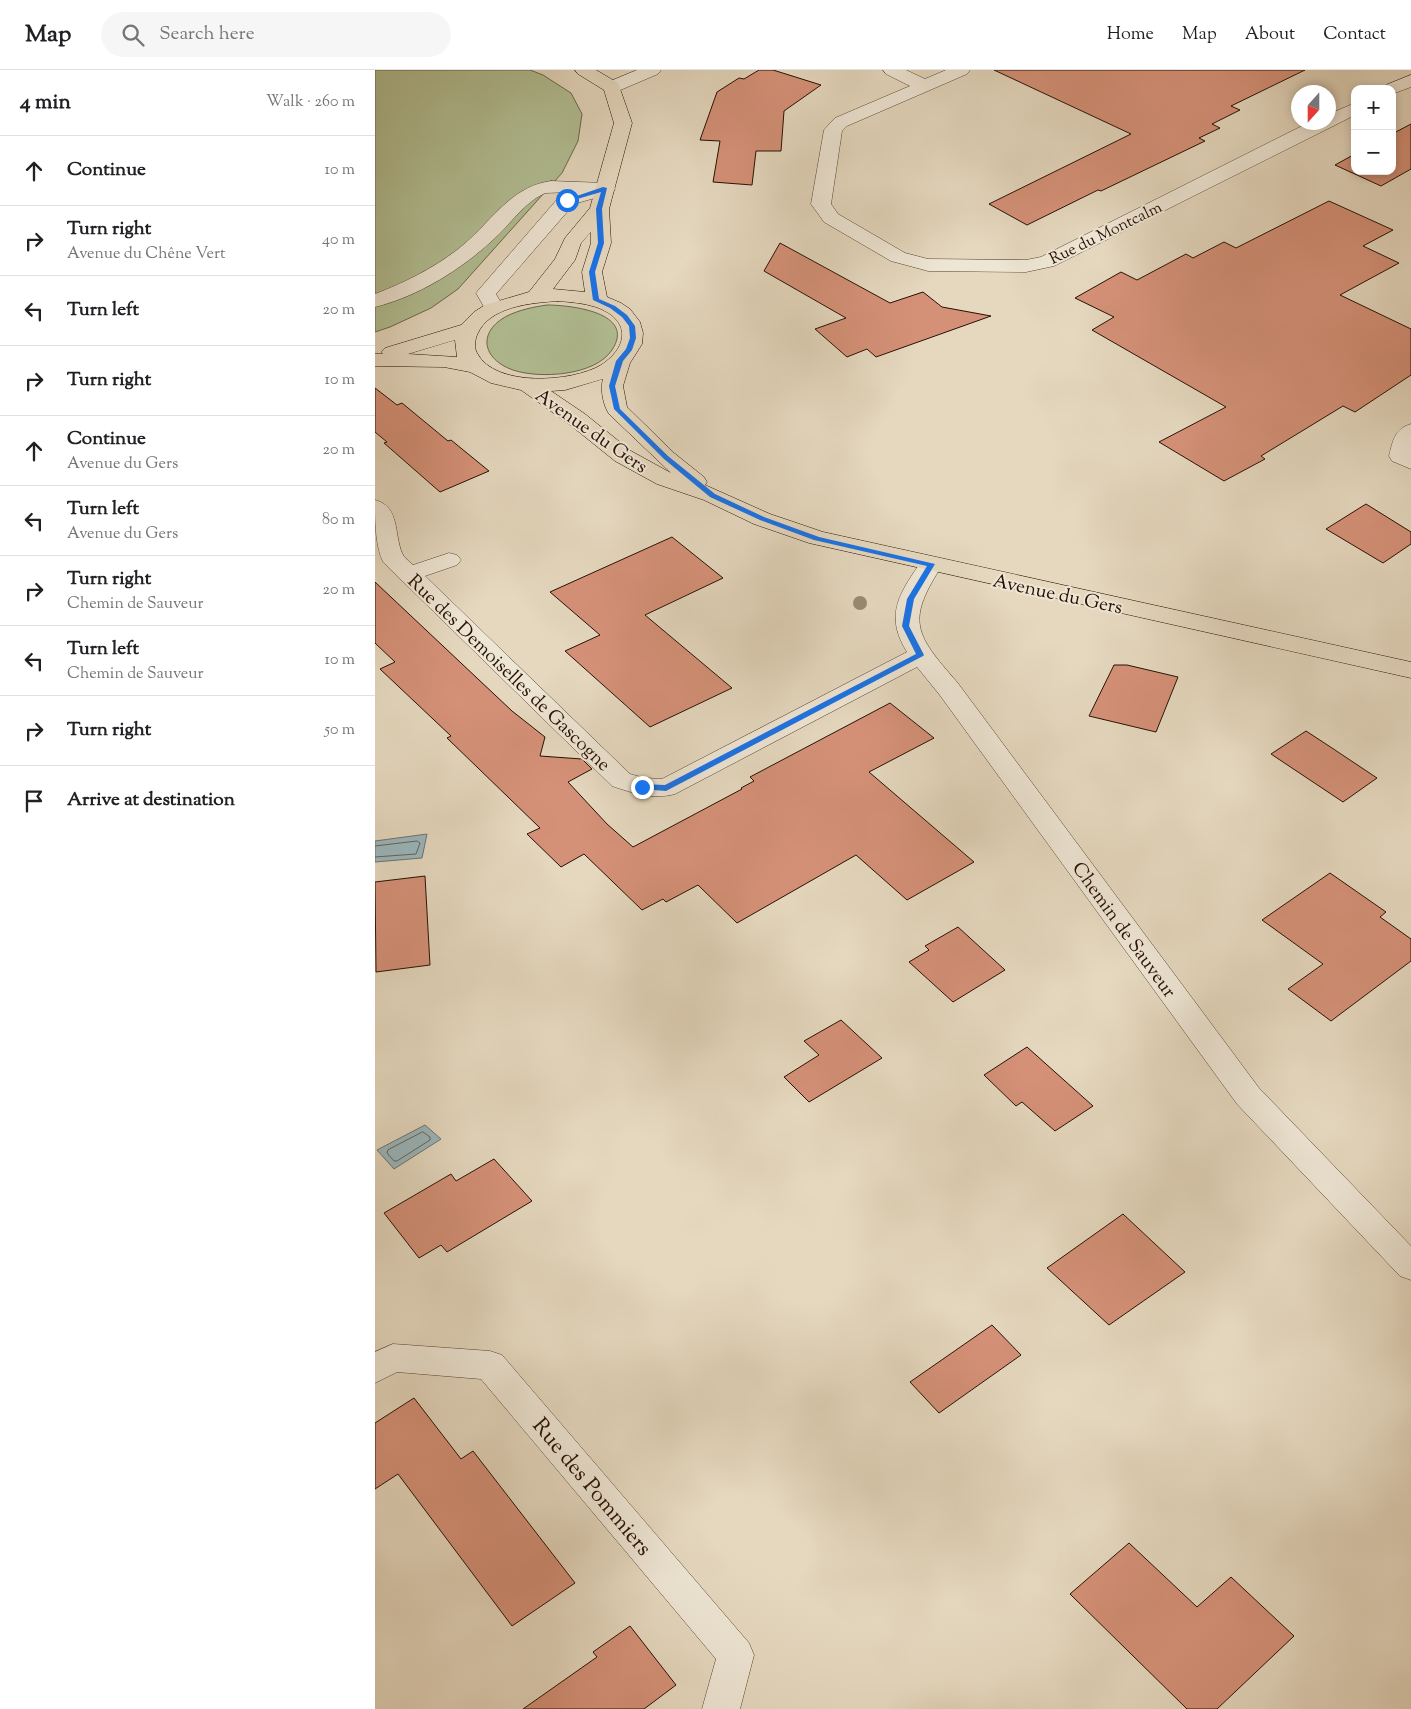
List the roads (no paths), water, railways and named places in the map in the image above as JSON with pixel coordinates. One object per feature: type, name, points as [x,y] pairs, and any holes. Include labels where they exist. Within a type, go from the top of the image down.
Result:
[{"type":"main road","points":[[584,70],[612,87],[623,123],[599,209],[601,243],[592,272],[597,300]]},
{"type":"main road","points":[[537,296],[565,260],[572,242],[599,209]]},
{"type":"main road","points":[[558,294],[597,300],[619,311],[632,326],[633,338],[629,350],[619,361],[602,372],[579,380],[554,385],[528,385],[506,381],[488,375],[475,366],[466,355],[464,343],[468,330],[478,319],[494,308],[514,300],[537,296],[558,294]]},
{"type":"main road","points":[[375,359],[406,347],[468,330]]},
{"type":"main road","points":[[375,359],[444,361],[475,366]]},
{"type":"main road","name":"Avenue du Gers","points":[[619,361],[612,386],[617,409],[666,458],[712,495]]},
{"type":"main road","name":"Avenue du Gers","points":[[528,385],[577,419],[623,456],[665,479],[712,495],[762,518],[817,538],[1411,670]]},
{"type":"street","points":[[612,87],[652,70]]},
{"type":"street","points":[[892,70],[925,86]]},
{"type":"street","name":"Rue du Montcalm","points":[[961,70],[841,122],[833,130],[821,204],[831,218],[899,256],[928,265],[1026,266],[1047,262],[1311,130]]},
{"type":"street","points":[[1396,87],[1411,80]]},
{"type":"street","name":"Rue du Montcalm","points":[[1336,118],[1351,110]]},
{"type":"street","points":[[375,301],[409,289],[438,273],[488,234],[522,199],[535,190],[546,188],[605,188]]},
{"type":"street","points":[[494,308],[487,293],[567,200],[605,188]]},
{"type":"street","points":[[1411,431],[1406,435],[1400,456],[1411,462]]},
{"type":"street","name":"Rue des Demoiselles de Gascogne","points":[[375,507],[380,511],[391,557],[621,780],[642,787],[666,788],[921,655]]},
{"type":"street","points":[[409,574],[449,560]]},
{"type":"street","name":"Chemin de Sauveur","points":[[931,564],[910,599],[906,626],[921,655],[1247,1096],[1411,1267]]},
{"type":"street","name":"Rue des Pommiers","points":[[375,1369],[393,1358],[490,1365],[735,1655],[721,1709]]},
{"type":"water","points":[[427,834],[422,858],[375,862],[375,841]]},
{"type":"water","points":[[425,1125],[441,1139],[394,1169],[377,1150]]}]
